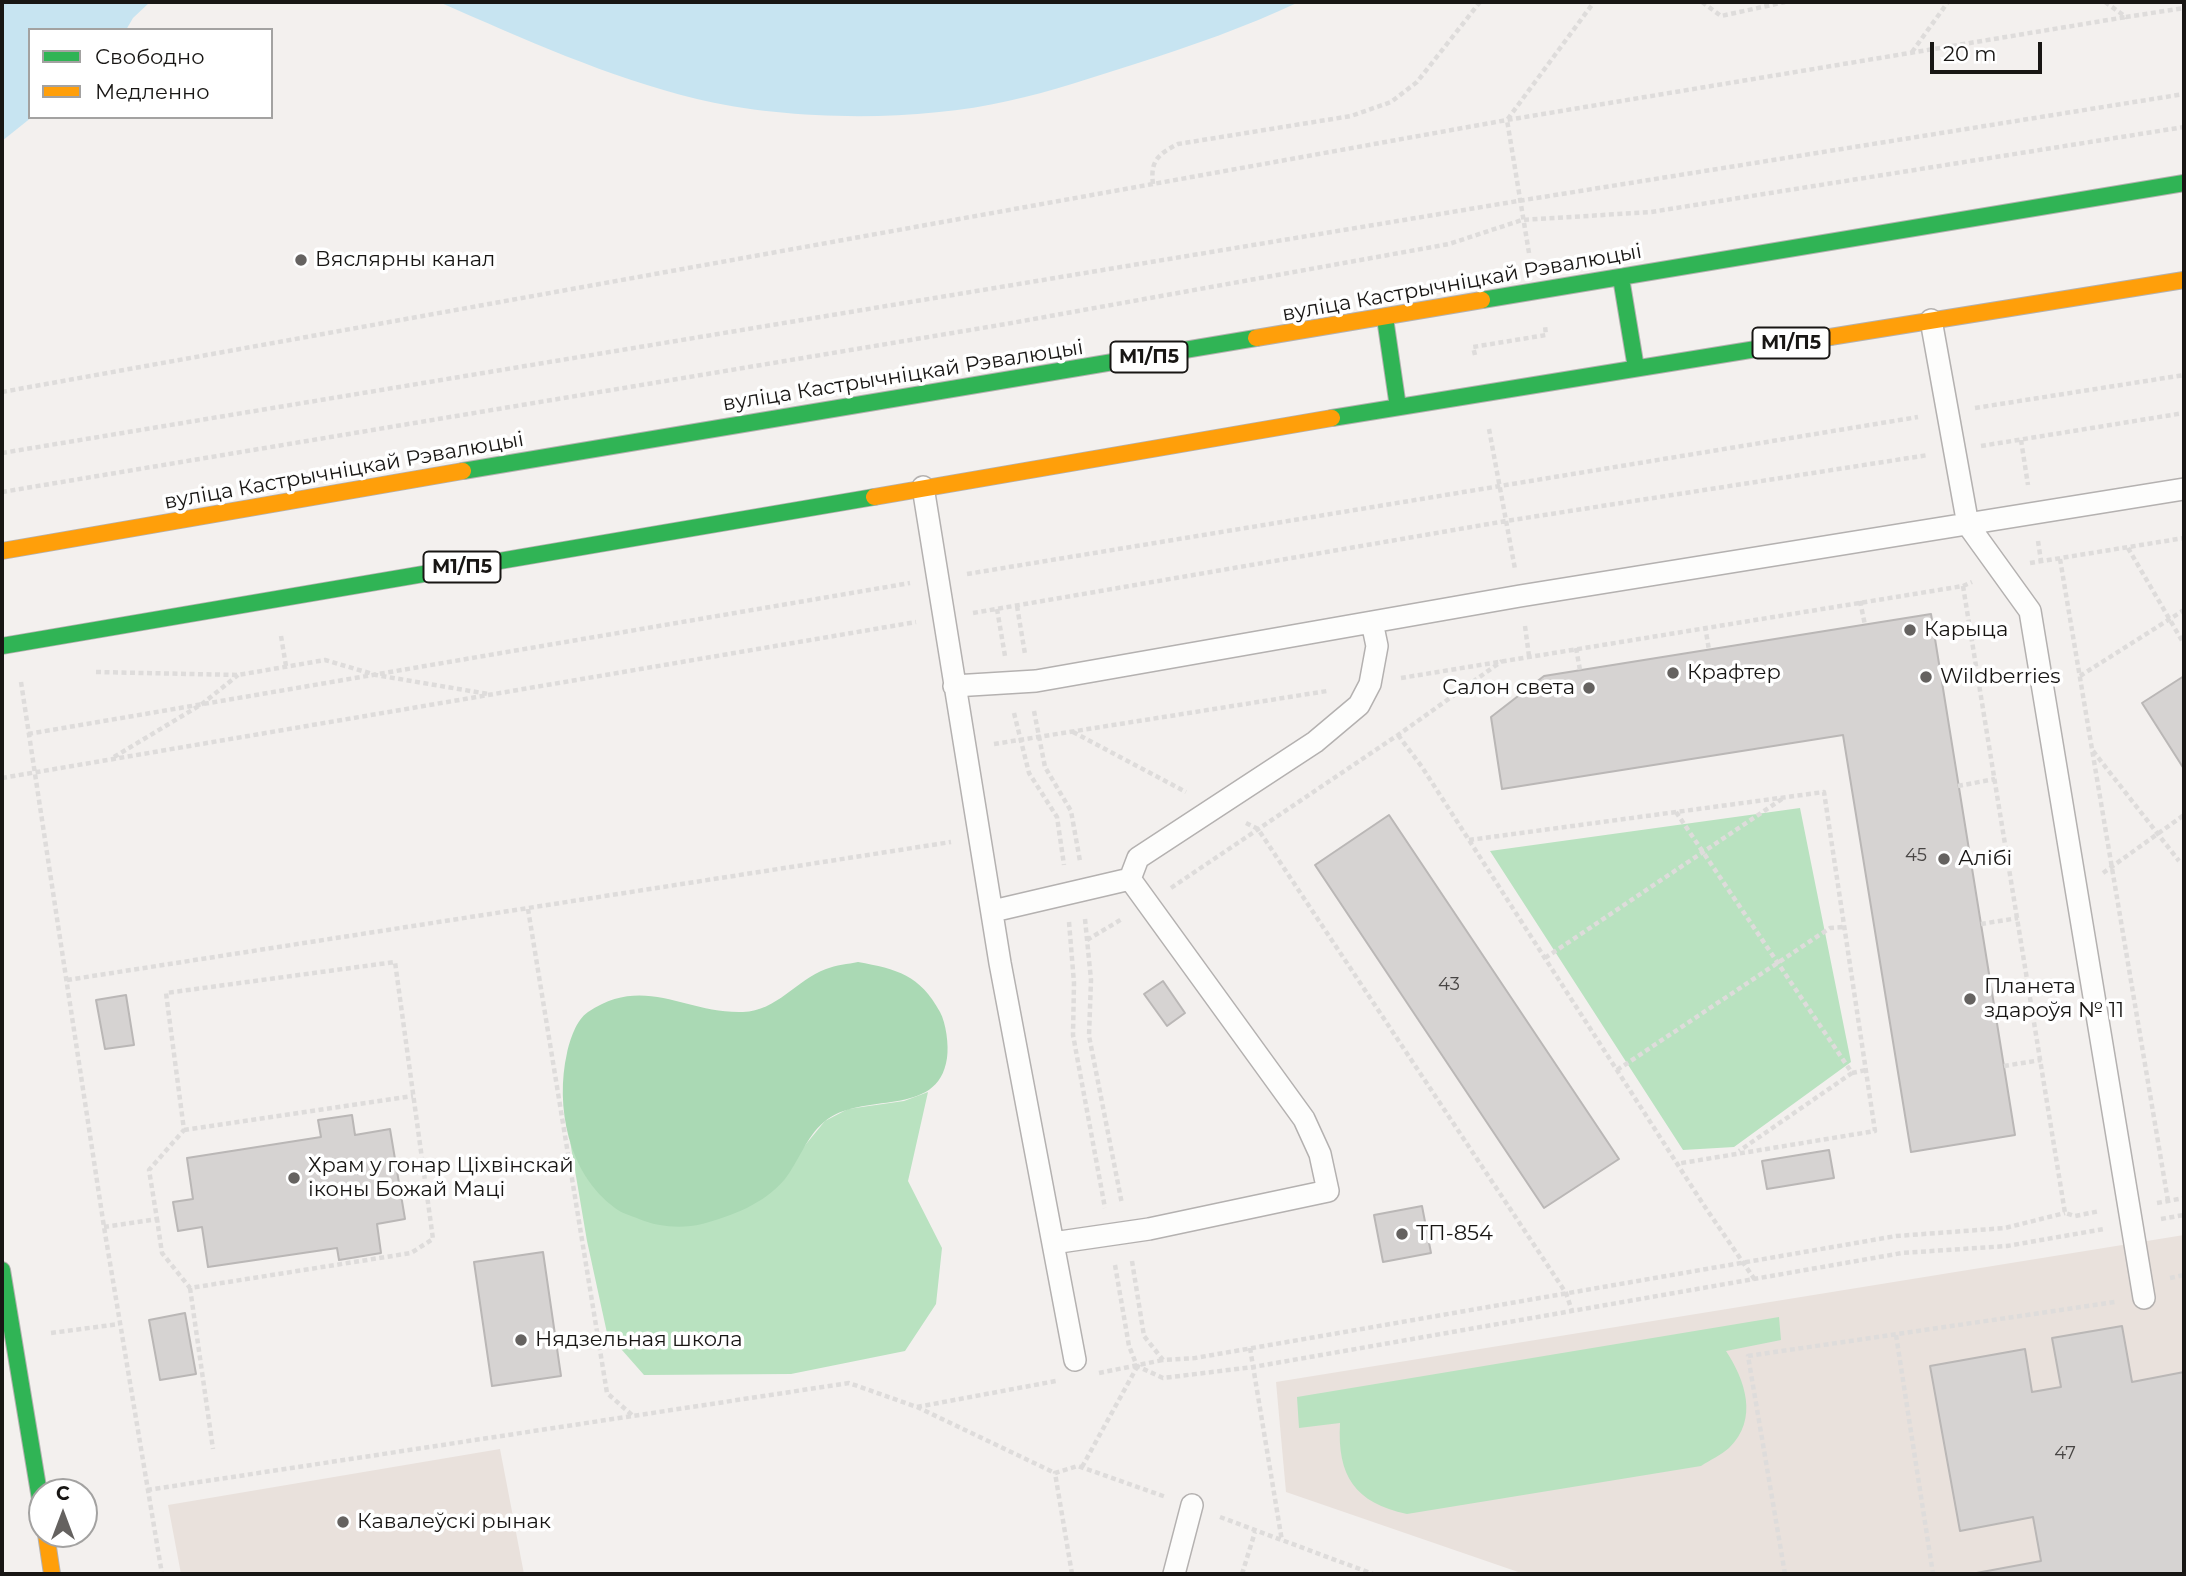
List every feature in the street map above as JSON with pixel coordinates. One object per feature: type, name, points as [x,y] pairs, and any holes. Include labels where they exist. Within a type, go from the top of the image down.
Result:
[{"type":"main road","name":"вуліца Кастрычніцкай Рэвалюцыі","points":[[2,551],[677,434],[2184,183]]},
{"type":"main road","points":[[1621,278],[1636,368]]},
{"type":"main road","name":"М1/П5","points":[[2,646],[1398,407],[2184,280]]},
{"type":"main road","points":[[1385,318],[1398,407]]},
{"type":"main road","points":[[2,1270],[36,1478]]},
{"type":"main road","points":[[48,1548],[52,1574]]},
{"type":"lane","points":[[1931,320],[1945,413],[1968,525],[2030,611],[2144,1298]]},
{"type":"lane","points":[[923,487],[978,838],[1053,1243],[1072,1369]]},
{"type":"lane","points":[[954,686],[1019,683],[1372,622],[2184,489]]},
{"type":"lane","points":[[1130,879],[1138,858],[1315,742],[1359,705],[1370,684],[1377,646],[1372,622]]},
{"type":"lane","points":[[993,911],[1130,879]]},
{"type":"lane","points":[[1053,1243],[1118,1233],[1328,1191],[1320,1154],[1304,1119],[1130,879]]},
{"type":"lane","points":[[1174,1574],[1192,1506]]},
{"type":"path","points":[[1153,184],[1151,168],[1158,154],[1178,144],[1351,116],[1391,102],[1417,82],[1480,2]]},
{"type":"path","points":[[1518,201],[1507,120],[1594,2]]},
{"type":"path","points":[[1702,2],[1721,16],[1785,2]]},
{"type":"path","points":[[1912,53],[1948,2]]},
{"type":"path","points":[[2105,2],[2126,17]]},
{"type":"path","points":[[2,391],[1507,120],[2184,8]]},
{"type":"path","points":[[2,453],[1518,201],[2184,94]]},
{"type":"path","points":[[2,492],[1032,319],[1449,244],[1522,220],[1651,212],[2184,127]]},
{"type":"path","points":[[28,734],[937,578],[2184,375]]},
{"type":"path","points":[[2,778],[1506,521],[2184,413]]},
{"type":"path","points":[[964,749],[1963,586],[1999,568],[2184,538]]},
{"type":"path","points":[[2128,548],[2184,644]]},
{"type":"path","points":[[2060,559],[2168,1201]]},
{"type":"path","points":[[1963,586],[2065,1213]]},
{"type":"path","points":[[1860,601],[1865,625]]},
{"type":"path","points":[[1017,606],[1019,740],[1029,773],[1057,817],[1073,893],[1087,940],[1091,979],[1088,1036],[1118,1233],[1129,1346],[1137,1366],[1163,1378],[1253,1367],[1902,1253],[2007,1246],[2184,1215]]},
{"type":"path","points":[[997,609],[1045,767],[1071,811],[1080,858],[1073,893],[1073,1035],[1144,1336],[1163,1360]]},
{"type":"path","points":[[2080,676],[2184,610]]},
{"type":"path","points":[[1705,626],[1709,650]]},
{"type":"path","points":[[1577,648],[1580,670]]},
{"type":"path","points":[[1087,940],[1147,904],[1398,735],[1505,659]]},
{"type":"path","points":[[94,672],[238,675],[326,660],[376,675],[493,695]]},
{"type":"path","points":[[109,759],[202,704],[238,675]]},
{"type":"path","points":[[32,680],[19,682],[104,1227],[162,1574]]},
{"type":"path","points":[[1072,732],[1258,829],[1566,1293],[1572,1311]]},
{"type":"path","points":[[1398,735],[1469,840],[1676,1164],[1755,1280]]},
{"type":"path","points":[[2092,750],[2179,861]]},
{"type":"path","points":[[1958,786],[1995,779]]},
{"type":"path","points":[[1469,840],[1824,792],[1875,1131],[1676,1164]]},
{"type":"path","points":[[1545,958],[1783,798]]},
{"type":"path","points":[[1676,812],[1852,1073]]},
{"type":"path","points":[[2077,893],[2184,814]]},
{"type":"path","points":[[67,980],[978,838]]},
{"type":"path","points":[[528,909],[607,1393],[633,1416]]},
{"type":"path","points":[[1981,924],[2019,918]]},
{"type":"path","points":[[1617,1070],[1830,928],[1843,927]]},
{"type":"path","points":[[184,1130],[166,993],[395,962],[433,1239],[411,1253],[190,1288]]},
{"type":"path","points":[[2004,1066],[2041,1060]]},
{"type":"path","points":[[1736,1154],[1852,1073],[1866,1070]]},
{"type":"path","points":[[213,1448],[190,1288],[162,1253],[149,1170],[184,1130],[413,1096]]},
{"type":"path","points":[[1096,1374],[1163,1360],[1195,1358],[1896,1236],[2005,1228],[2065,1213],[2075,1216]]},
{"type":"path","points":[[104,1227],[156,1219]]},
{"type":"path","points":[[1784,1574],[1748,1356],[2144,1298]]},
{"type":"path","points":[[13,1338],[120,1324]]},
{"type":"path","points":[[1896,1335],[1933,1574]]},
{"type":"path","points":[[1250,1348],[1282,1542]]},
{"type":"path","points":[[1082,1467],[1137,1366]]},
{"type":"path","points":[[917,1406],[1072,1369]]},
{"type":"path","points":[[147,1490],[849,1383],[917,1406],[1055,1473],[1082,1467],[1373,1574]]},
{"type":"path","points":[[1055,1473],[1072,1574]]},
{"type":"path","points":[[1242,1574],[1255,1532]]},
{"type":"shaded area","points":[[2184,1235],[2184,1574],[1524,1574],[1286,1492],[1276,1382]]},
{"type":"shaded area","name":"Кавалеўскі рынак","points":[[500,1449],[524,1574],[181,1574],[168,1505]]},
{"type":"green space","points":[[1800,808],[1851,1062],[1734,1147],[1683,1150],[1490,851]]},
{"type":"green space","points":[[858,962],[896,971],[916,982],[940,1012],[948,1047],[947,1058],[941,1077],[929,1090],[914,1097],[858,1107],[824,1122],[812,1135],[777,1188],[747,1208],[713,1221],[686,1226],[654,1224],[620,1211],[599,1194],[576,1158],[569,1138],[563,1095],[570,1042],[580,1020],[588,1012],[609,1001],[628,996],[665,998],[722,1011],[755,1010],[776,1001],[815,974]]},
{"type":"green space","points":[[928,1092],[908,1181],[942,1248],[936,1304],[905,1351],[791,1374],[644,1375],[607,1333],[587,1241],[570,1141],[587,1178],[784,1179],[802,1149],[825,1121],[848,1109],[904,1101]]},
{"type":"green space","points":[[1779,1317],[1781,1340],[1726,1351],[1743,1387],[1746,1400],[1744,1425],[1729,1448],[1701,1466],[1407,1514],[1374,1503],[1353,1484],[1342,1458],[1340,1423],[1299,1428],[1297,1397]]},
{"type":"water","points":[[2,2],[150,2],[133,18],[127,28],[28,28],[30,119],[2,141]]},
{"type":"water","points":[[439,2],[1299,2],[1198,43],[1024,97],[934,113],[852,116],[771,112],[697,99],[664,90],[566,56]]},
{"type":"building","points":[[1931,614],[2015,1135],[1911,1152],[1843,735],[1502,789],[1491,717],[1544,676]]},
{"type":"building","points":[[2184,676],[2184,769],[2142,703]]},
{"type":"building","points":[[1389,815],[1619,1159],[1544,1208],[1315,865]]},
{"type":"building","points":[[1163,981],[1185,1013],[1167,1026],[1144,994]]},
{"type":"building","points":[[126,995],[134,1045],[105,1049],[96,1000]]},
{"type":"building","name":"Храм у гонар Ціхвінскай іконы Божай Маці","points":[[352,1115],[355,1135],[390,1129],[405,1219],[377,1224],[381,1253],[339,1260],[337,1248],[208,1267],[202,1227],[178,1231],[173,1202],[193,1199],[187,1158],[321,1137],[318,1120]]},
{"type":"building","points":[[1829,1150],[1834,1178],[1767,1189],[1762,1161]]},
{"type":"building","name":"ТП-854","points":[[1422,1206],[1431,1253],[1383,1262],[1374,1215]]},
{"type":"building","points":[[543,1252],[561,1376],[492,1386],[474,1262]]},
{"type":"building","points":[[185,1313],[196,1374],[160,1380],[149,1320]]},
{"type":"building","points":[[2122,1326],[2132,1382],[2184,1372],[2184,1574],[1971,1574],[2041,1561],[2033,1517],[1960,1531],[1930,1366],[2025,1349],[2032,1392],[2061,1387],[2052,1338]]},
{"type":"traffic: fast","points":[[1482,300],[2184,183]]},
{"type":"traffic: fast","points":[[1621,278],[1636,368]]},
{"type":"traffic: fast","points":[[1385,318],[1398,407]]},
{"type":"traffic: fast","points":[[1332,418],[1830,337]]},
{"type":"traffic: fast","points":[[463,471],[1256,338]]},
{"type":"traffic: fast","points":[[2,646],[874,497]]},
{"type":"traffic: fast","points":[[2,1270],[37,1478]]},
{"type":"traffic: slow","points":[[1830,337],[2184,280]]},
{"type":"traffic: slow","points":[[1256,338],[1482,300]]},
{"type":"traffic: slow","points":[[874,497],[1332,418]]},
{"type":"traffic: slow","points":[[2,551],[463,471]]},
{"type":"traffic: slow","points":[[48,1548],[52,1574]]},
{"type":"place","name":"Вяслярны канал","points":[[301,260]]},
{"type":"place","name":"Карыца","points":[[1910,630]]},
{"type":"place","name":"Крафтер","points":[[1673,673]]},
{"type":"place","name":"Wildberries","points":[[1926,677]]},
{"type":"place","name":"Салон света","points":[[1589,688]]},
{"type":"place","name":"Алібі","points":[[1944,859]]},
{"type":"place","name":"Планета здароўя № 11","points":[[1970,999]]},
{"type":"place","name":"Храм у гонар Ціхвінскай іконы Божай Маці","points":[[294,1178]]},
{"type":"place","name":"ТП-854","points":[[1402,1234]]},
{"type":"place","name":"Нядзельная школа","points":[[521,1340]]},
{"type":"place","name":"Кавалеўскі рынак","points":[[343,1522]]}]
